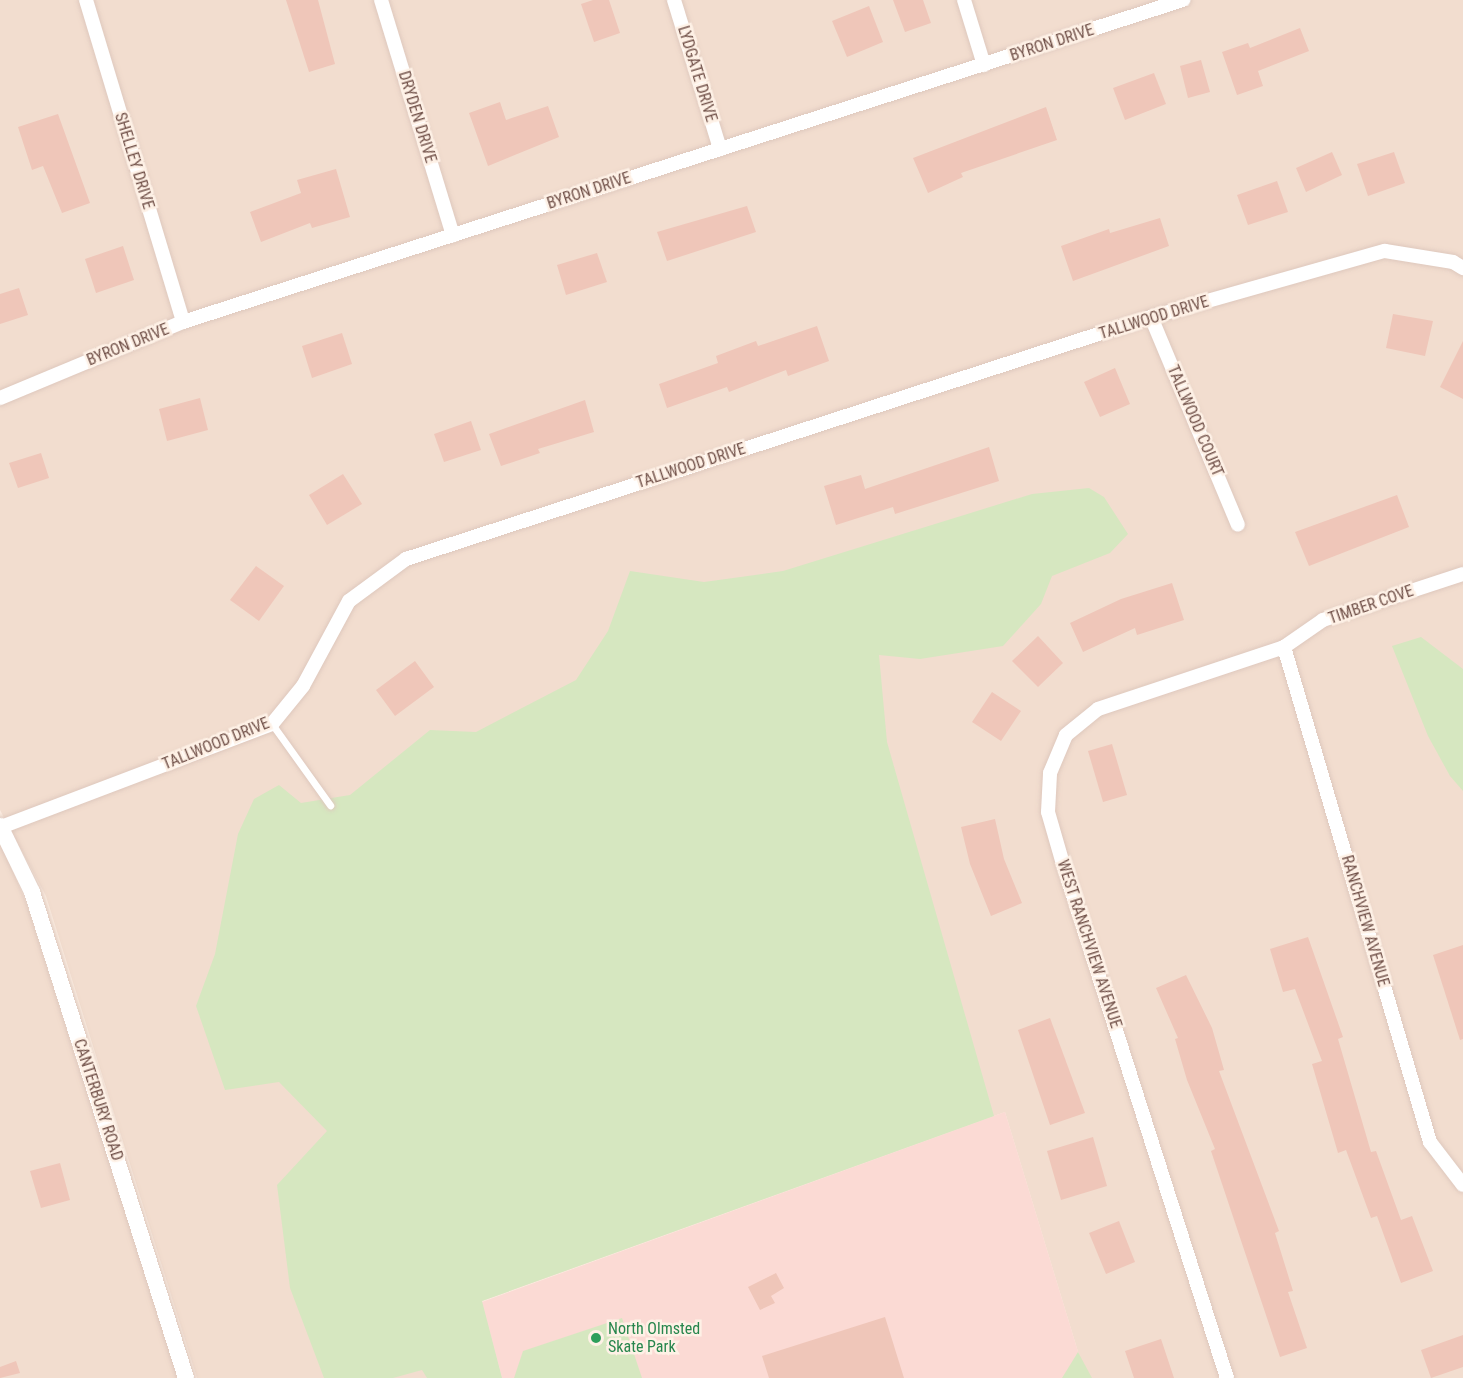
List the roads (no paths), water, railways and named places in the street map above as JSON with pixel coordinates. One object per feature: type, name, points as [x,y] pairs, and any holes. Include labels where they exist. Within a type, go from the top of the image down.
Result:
[{"type":"street","name":"SHELLEY DRIVE","points":[[86,0],[183,322]]},
{"type":"street","name":"DRYDEN DRIVE","points":[[381,0],[453,235]]},
{"type":"street","name":"LYDGATE DRIVE","points":[[674,0],[720,149]]},
{"type":"street","points":[[964,0],[984,65]]},
{"type":"street","name":"BYRON DRIVE","points":[[0,398],[183,322],[1178,1]]},
{"type":"street","name":"TALLWOOD DRIVE","points":[[0,826],[272,724],[303,686],[349,601],[406,559],[1151,317],[1385,251],[1463,268]]},
{"type":"street","name":"TALLWOOD COURT","points":[[1151,317],[1238,525]]},
{"type":"street","name":"TIMBER COVE","points":[[1284,647],[1323,620],[1463,574]]},
{"type":"street","name":"RANCHVIEW AVENUE","points":[[1284,647],[1430,1142],[1463,1185]]},
{"type":"street","name":"WEST RANCHVIEW AVENUE","points":[[1227,1378],[1063,864],[1048,812],[1050,773],[1066,735],[1098,709],[1284,647]]},
{"type":"street","name":"CANTERBURY ROAD","points":[[0,826],[32,892],[186,1378]]},
{"type":"lane","points":[[272,724],[330,805]]},
{"type":"place","name":"North Olmsted Skate Park","points":[[596,1338]]}]
